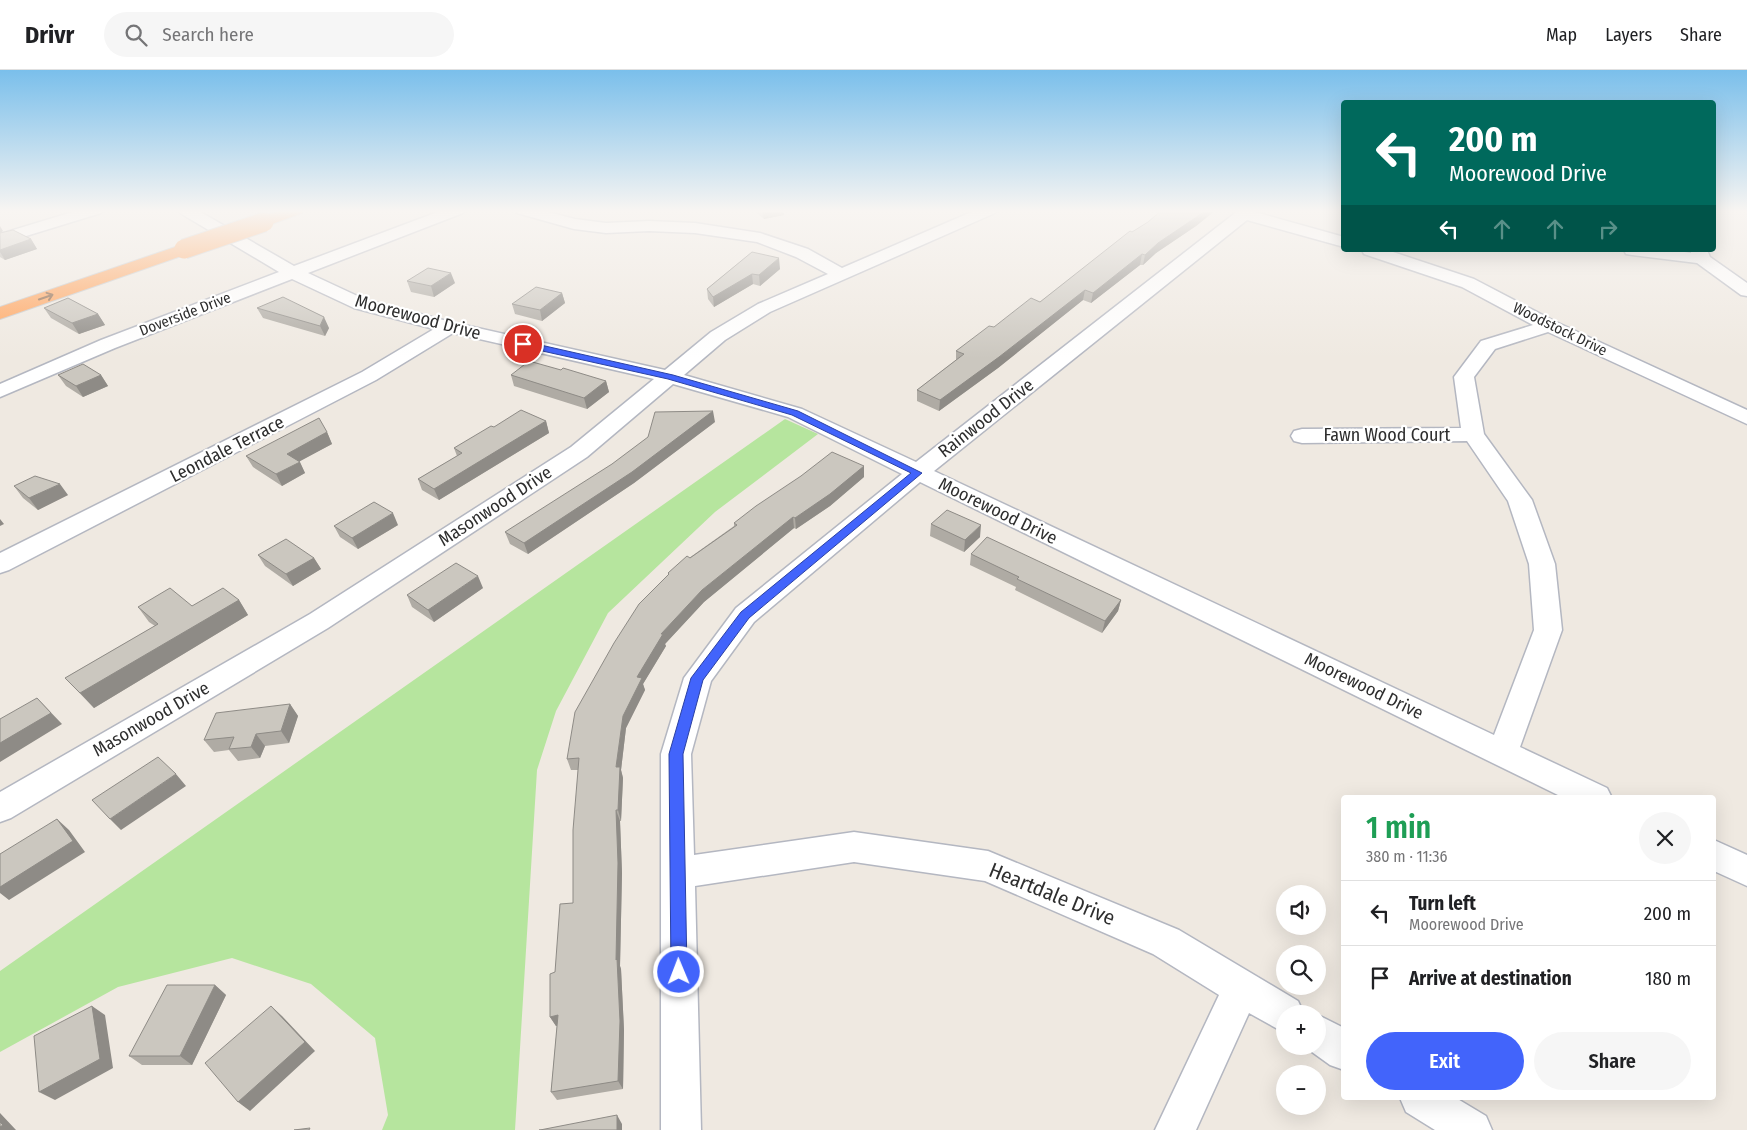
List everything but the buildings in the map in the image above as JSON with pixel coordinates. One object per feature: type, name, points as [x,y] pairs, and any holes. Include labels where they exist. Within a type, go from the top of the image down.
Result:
[{"type":"highway","points":[[0,296],[127,259]]},
{"type":"highway","points":[[0,314],[140,259]]},
{"type":"street","name":"Moorewood Drive","points":[[269,259],[293,274],[360,304],[450,328],[670,377],[795,413],[1590,795]]},
{"type":"street","name":"Doverside Drive","points":[[0,391],[108,344],[330,259]]},
{"type":"street","points":[[814,259],[843,275]]},
{"type":"street","name":"Masonwood Drive","points":[[0,808],[327,615],[579,452],[718,336],[756,313],[878,259]]},
{"type":"street","name":"Rainwood Drive","points":[[681,1130],[676,754],[698,678],[745,615],[918,473],[1187,259]]},
{"type":"street","name":"Woodstock Drive","points":[[1398,259],[1468,283],[1549,326],[1747,418]]},
{"type":"street","points":[[1707,259],[1747,291]]},
{"type":"street","points":[[1503,752],[1548,630],[1542,564],[1520,500],[1472,434],[1464,377],[1488,345],[1549,326]]},
{"type":"street","name":"Leondale Terrace","points":[[0,564],[369,376],[450,328]]},
{"type":"street","name":"Fawn Wood Court","points":[[1302,436],[1472,434]]},
{"type":"street","name":"Heartdale Drive","points":[[677,873],[854,847],[988,866],[1166,942],[1276,1009]]},
{"type":"street","points":[[1716,856],[1747,871]]},
{"type":"street","points":[[1175,1130],[1242,988]]},
{"type":"street","points":[[1326,1039],[1341,1049]]},
{"type":"street","points":[[1423,1100],[1472,1130]]},
{"type":"green space","points":[[785,419],[818,434],[715,512],[608,613],[556,711],[537,770],[515,1130],[382,1130],[388,1115],[375,1038],[311,984],[232,958],[118,987],[0,1052],[0,971]]},
{"type":"route","points":[[523,344],[670,377],[795,413],[918,473],[745,615],[698,678],[676,754],[679,972]]}]
